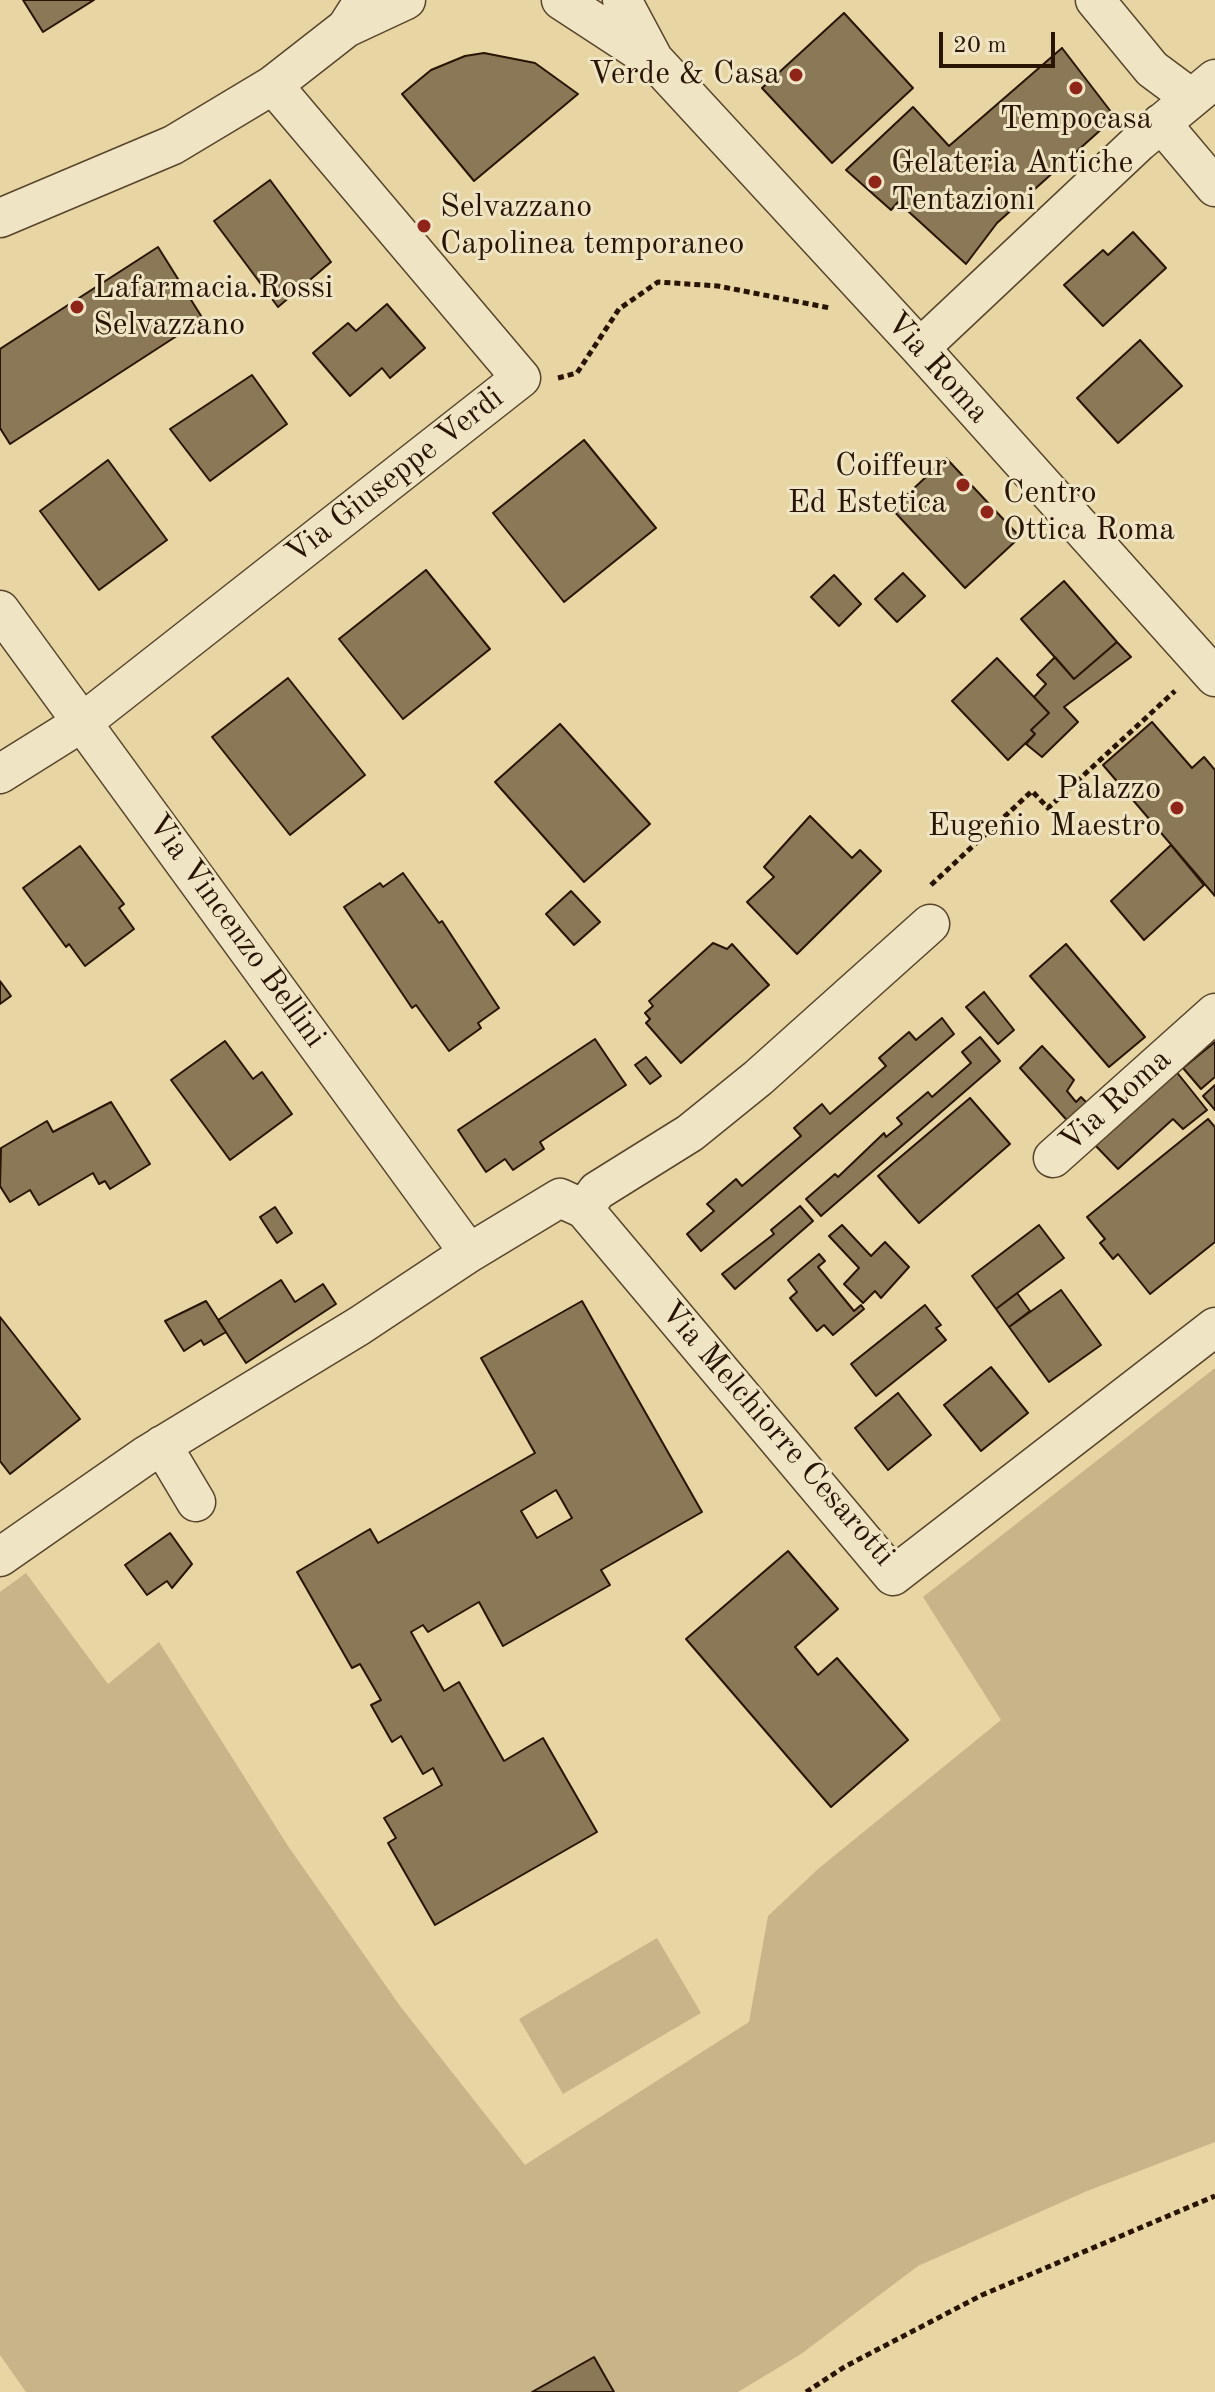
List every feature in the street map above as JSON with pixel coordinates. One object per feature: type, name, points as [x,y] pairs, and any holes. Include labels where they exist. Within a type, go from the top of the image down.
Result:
[{"type":"street","points":[[0,218],[173,145],[273,85],[361,9],[406,0]]},
{"type":"street","name":"Via Roma","points":[[561,0],[656,62]]},
{"type":"street","name":"Via Roma","points":[[622,0],[656,62],[920,348],[1198,681]]},
{"type":"street","points":[[920,348],[1161,123],[1203,89],[1152,69],[1095,0]]},
{"type":"street","name":"Via Giuseppe Verdi","points":[[0,774],[83,722],[521,378],[273,85]]},
{"type":"street","points":[[1161,123],[1215,187]]},
{"type":"street","name":"Via Vincenzo Bellini","points":[[0,610],[469,1253]]},
{"type":"street","points":[[1,1556],[162,1445],[359,1326],[469,1253],[560,1198],[584,1209],[597,1191],[690,1133],[747,1087],[929,906]]},
{"type":"street","name":"Via Roma","points":[[1053,1158],[1215,1013]]},
{"type":"street","name":"Via Melchiorre Cesarotti","points":[[584,1209],[893,1576],[1215,1327]]},
{"type":"street","points":[[162,1445],[196,1502]]},
{"type":"path","points":[[553,379],[577,373],[619,309],[658,282],[718,286],[843,310]]},
{"type":"path","points":[[929,906],[1032,791],[1048,808],[1198,681]]},
{"type":"path","points":[[806,2392],[846,2366],[982,2295],[1215,2196]]},
{"type":"shaded area","points":[[1215,1368],[1215,2142],[1087,2191],[918,2266],[801,2354],[738,2392],[26,2392],[0,2355],[0,1592],[26,1573],[108,1684],[159,1642],[288,1846],[400,2006],[525,2165],[749,2022],[768,1916],[818,1869],[1001,1720],[923,1597]]},
{"type":"shaded area","points":[[657,1938],[701,2013],[563,2094],[519,2019]]},
{"type":"building","points":[[23,0],[94,0],[43,32]]},
{"type":"building","points":[[844,13],[913,88],[832,163],[762,88]]},
{"type":"building","points":[[1062,48],[1115,117],[997,223],[966,264],[898,202],[891,210],[846,170],[913,107],[949,146]]},
{"type":"building","points":[[484,53],[535,63],[578,94],[474,181],[402,94],[431,70],[465,56]]},
{"type":"building","points":[[270,180],[331,262],[278,307],[214,221]]},
{"type":"building","points":[[1133,232],[1166,268],[1103,326],[1064,285],[1103,250],[1108,255]]},
{"type":"building","points":[[158,247],[203,319],[10,444],[0,428],[0,349]]},
{"type":"building","points":[[387,304],[425,348],[390,378],[382,368],[350,396],[313,353],[348,323],[356,331]]},
{"type":"building","points":[[1140,340],[1182,386],[1118,443],[1077,398]]},
{"type":"building","points":[[252,375],[287,424],[210,481],[170,429]]},
{"type":"building","points":[[584,440],[656,528],[564,602],[493,513]]},
{"type":"building","points":[[946,458],[1020,537],[965,588],[892,509]]},
{"type":"building","points":[[108,460],[167,540],[99,590],[40,511]]},
{"type":"building","points":[[426,570],[490,649],[403,719],[339,639]]},
{"type":"building","points":[[903,573],[925,596],[897,622],[875,599]]},
{"type":"building","points":[[834,575],[861,604],[839,626],[811,597]]},
{"type":"building","points":[[1064,581],[1117,642],[1074,679],[1021,619]]},
{"type":"building","points":[[1117,642],[1131,657],[1064,707],[1078,722],[1042,757],[1026,744],[1035,734],[1031,730],[1049,713],[1034,697],[1046,684],[1037,675],[1055,657],[1074,679]]},
{"type":"building","points":[[997,658],[1049,713],[1031,730],[1035,734],[1008,760],[952,701]]},
{"type":"building","points":[[288,678],[365,775],[290,835],[212,737]]},
{"type":"building","name":"Palazzo Eugenio Maestro","points":[[1152,722],[1192,768],[1204,757],[1215,770],[1215,896],[1103,765]]},
{"type":"building","points":[[560,724],[650,824],[584,882],[495,782]]},
{"type":"building","points":[[810,816],[852,858],[860,850],[881,871],[797,954],[747,902],[774,877],[764,867]]},
{"type":"building","points":[[1171,845],[1204,885],[1144,940],[1111,901]]},
{"type":"building","points":[[80,846],[124,904],[119,908],[134,929],[85,966],[69,944],[66,947],[23,888]]},
{"type":"building","points":[[403,873],[439,923],[442,921],[499,1008],[478,1023],[481,1028],[449,1051],[416,1005],[412,1008],[344,907],[380,883],[383,887]]},
{"type":"building","points":[[571,891],[600,922],[574,945],[546,914]]},
{"type":"building","points":[[713,943],[727,949],[732,944],[769,985],[681,1063],[646,1023],[650,1019],[645,1013],[653,1006],[649,1001]]},
{"type":"building","points":[[1066,944],[1145,1037],[1109,1067],[1030,976]]},
{"type":"building","points":[[0,981],[11,996],[0,1004]]},
{"type":"building","points":[[984,992],[1014,1030],[998,1044],[966,1007]]},
{"type":"building","points":[[942,1018],[954,1034],[701,1251],[687,1234],[714,1211],[707,1204],[736,1179],[742,1186],[801,1136],[794,1128],[822,1104],[830,1114],[886,1066],[879,1058],[909,1032],[916,1040]]},
{"type":"building","points":[[980,1037],[1000,1061],[821,1216],[806,1199],[835,1174],[838,1177],[884,1133],[886,1137],[902,1124],[897,1118],[928,1092],[932,1097],[971,1063],[962,1052]]},
{"type":"building","points":[[595,1039],[626,1085],[540,1142],[544,1149],[513,1170],[505,1159],[486,1172],[458,1130]]},
{"type":"building","points":[[225,1041],[253,1079],[262,1072],[292,1114],[230,1160],[171,1080]]},
{"type":"building","points":[[1215,1042],[1215,1077],[1201,1089],[1183,1068]]},
{"type":"building","points":[[1042,1046],[1074,1080],[1067,1091],[1076,1102],[1081,1097],[1094,1110],[1073,1127],[1020,1068]]},
{"type":"building","points":[[646,1057],[661,1076],[650,1084],[635,1065]]},
{"type":"building","points":[[1175,1070],[1207,1110],[1183,1129],[1173,1119],[1118,1169],[1094,1144]]},
{"type":"building","points":[[1215,1085],[1215,1110],[1203,1096]]},
{"type":"building","points":[[970,1098],[1010,1144],[919,1223],[878,1176]]},
{"type":"building","points":[[111,1102],[150,1164],[110,1189],[105,1181],[99,1184],[93,1173],[39,1205],[30,1190],[10,1202],[0,1186],[1,1148],[47,1121],[53,1132]]},
{"type":"building","points":[[1208,1119],[1215,1127],[1215,1242],[1150,1294],[1118,1254],[1113,1259],[1100,1243],[1105,1239],[1087,1217]]},
{"type":"building","points":[[800,1206],[813,1221],[735,1289],[722,1274],[774,1234],[771,1230]]},
{"type":"building","points":[[275,1207],[292,1233],[277,1243],[260,1217]]},
{"type":"building","points":[[842,1225],[871,1256],[885,1242],[909,1267],[881,1298],[875,1291],[863,1303],[844,1284],[859,1268],[829,1236]]},
{"type":"building","points":[[1039,1225],[1064,1258],[996,1309],[972,1276]]},
{"type":"building","points":[[819,1254],[825,1261],[818,1267],[854,1311],[861,1305],[864,1309],[833,1335],[824,1325],[817,1331],[790,1298],[797,1292],[788,1280]]},
{"type":"building","points":[[281,1280],[295,1302],[323,1284],[336,1304],[246,1363],[218,1320]]},
{"type":"building","points":[[1061,1290],[1101,1345],[1049,1382],[1009,1327]]},
{"type":"building","points":[[1017,1293],[1030,1311],[1009,1327],[996,1309]]},
{"type":"building","points":[[206,1301],[226,1332],[204,1345],[201,1340],[184,1351],[165,1321]]},
{"type":"building","points":[[582,1301],[702,1512],[601,1570],[610,1585],[503,1646],[479,1602],[428,1632],[423,1625],[411,1632],[444,1691],[459,1682],[504,1761],[543,1738],[597,1832],[435,1925],[388,1843],[396,1838],[384,1818],[442,1785],[433,1768],[423,1774],[401,1736],[392,1742],[371,1705],[381,1700],[360,1664],[352,1668],[297,1572],[370,1529],[378,1543],[535,1453],[481,1358]],"holes":[[[556,1490],[572,1518],[537,1538],[521,1511]]]},
{"type":"building","points":[[925,1305],[941,1325],[936,1328],[946,1340],[876,1396],[851,1364]]},
{"type":"building","points":[[0,1317],[80,1419],[10,1474],[0,1461]]},
{"type":"building","points":[[991,1367],[1028,1413],[981,1451],[944,1405]]},
{"type":"building","points":[[898,1393],[931,1435],[888,1470],[855,1428]]},
{"type":"building","points":[[170,1533],[192,1564],[172,1588],[167,1581],[147,1595],[125,1565]]},
{"type":"building","points":[[788,1551],[838,1609],[795,1647],[818,1675],[837,1658],[908,1740],[831,1807],[686,1639]]},
{"type":"building","points":[[594,2357],[614,2392],[532,2392]]},
{"type":"place","name":"Verde & Casa","points":[[796,75]]},
{"type":"place","name":"Tempocasa","points":[[1076,88]]},
{"type":"place","name":"Gelateria Antiche Tentazioni","points":[[875,182]]},
{"type":"place","name":"Selvazzano Capolinea temporaneo","points":[[424,226]]},
{"type":"place","name":"Lafarmacia.Rossi Selvazzano","points":[[77,307]]},
{"type":"place","name":"Coiffeur Ed Estetica","points":[[963,485]]},
{"type":"place","name":"Centro Ottica Roma","points":[[987,512]]},
{"type":"place","name":"Palazzo Eugenio Maestro","points":[[1177,808]]}]
